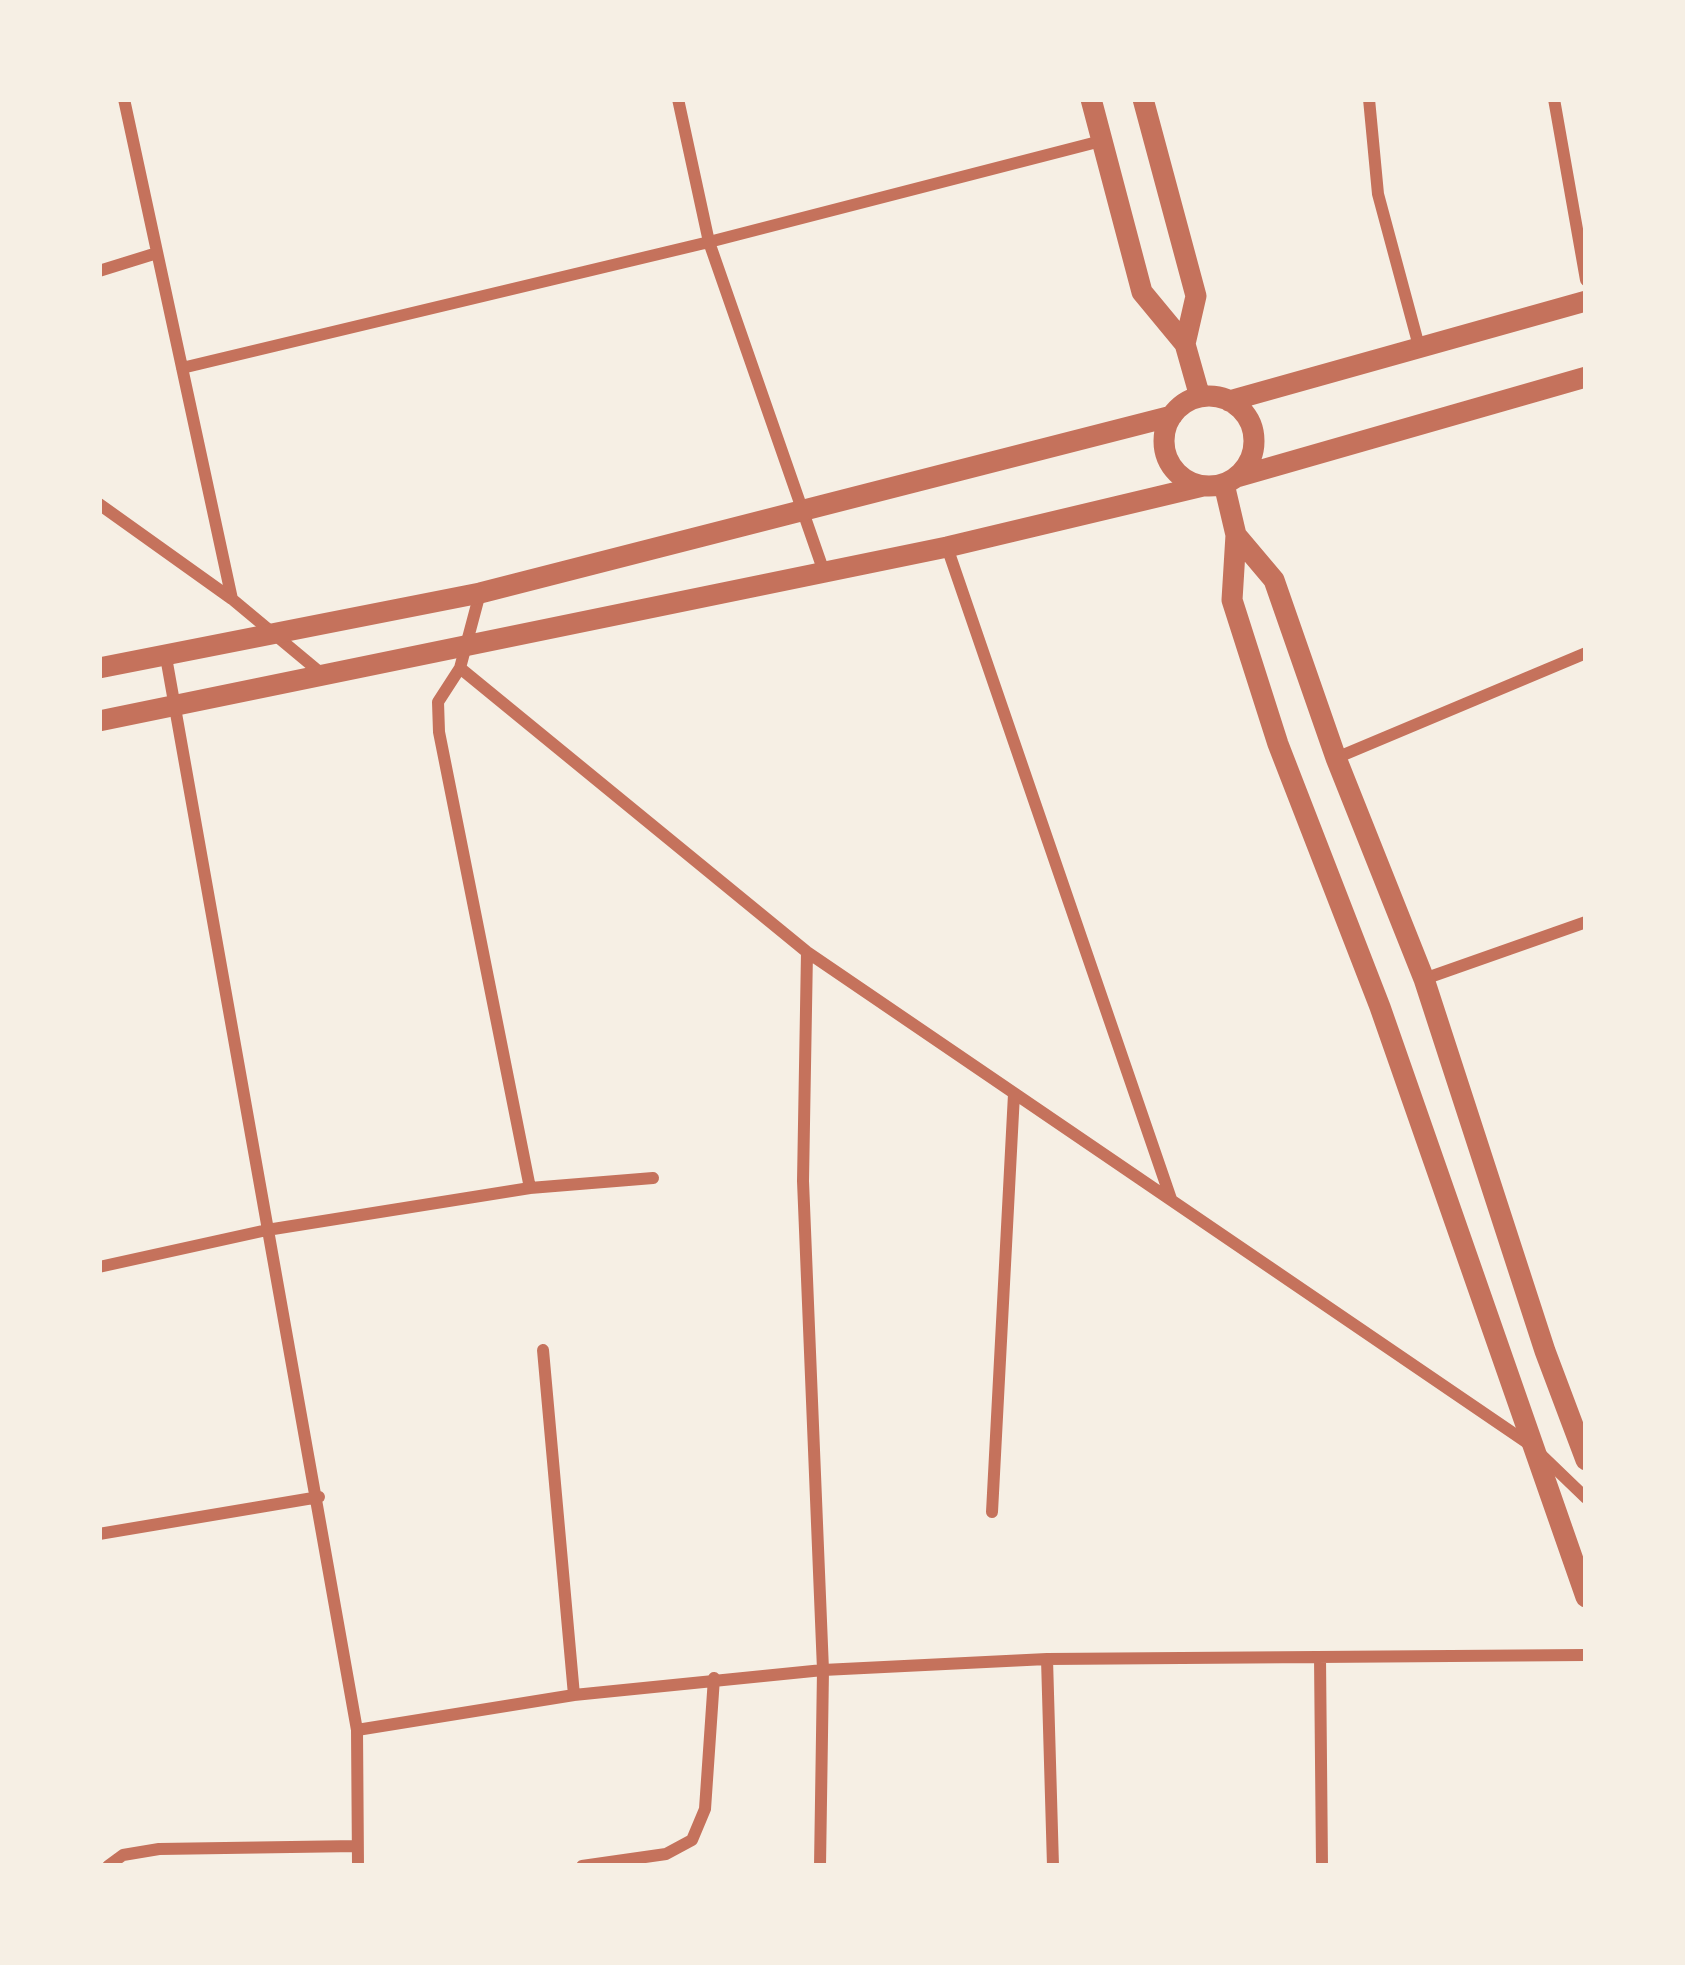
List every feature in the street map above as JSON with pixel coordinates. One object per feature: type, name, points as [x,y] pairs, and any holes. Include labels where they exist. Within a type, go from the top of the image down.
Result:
[{"type":"street","points":[[124,99],[232,599]]},
{"type":"street","points":[[678,99],[709,242],[824,572]]},
{"type":"street","points":[[1091,99],[1142,292],[1186,344],[1200,398]]},
{"type":"street","points":[[1143,99],[1196,296],[1186,344]]},
{"type":"street","points":[[1369,99],[1378,194],[1420,350]]},
{"type":"street","points":[[1555,99],[1586,280]]},
{"type":"street","points":[[182,368],[709,242],[1101,141]]},
{"type":"street","points":[[99,271],[158,254]]},
{"type":"street","points":[[99,668],[277,637],[480,593],[1172,416],[1200,398],[1229,401],[1586,301]]},
{"type":"street","points":[[99,721],[323,675],[463,657],[946,547],[1221,482],[1586,377]]},
{"type":"street","points":[[1172,416],[1166,430],[1168,460],[1188,481],[1221,482],[1247,466],[1254,437],[1250,422],[1229,401]]},
{"type":"street","points":[[1221,482],[1236,535],[1232,600],[1278,744],[1380,1007],[1586,1598]]},
{"type":"street","points":[[99,504],[232,599],[323,675]]},
{"type":"street","points":[[1236,535],[1274,580],[1336,758],[1424,979],[1545,1351],[1586,1460]]},
{"type":"street","points":[[946,547],[1172,1201]]},
{"type":"street","points":[[480,593],[463,657],[438,702],[439,732],[530,1188]]},
{"type":"street","points":[[1336,758],[1586,653]]},
{"type":"street","points":[[166,657],[357,1730],[358,1866]]},
{"type":"street","points":[[463,657],[807,952],[1532,1446],[1586,1498]]},
{"type":"street","points":[[1424,979],[1586,922]]},
{"type":"street","points":[[807,952],[803,1180],[823,1670],[820,1866]]},
{"type":"street","points":[[992,1512],[1014,1094]]},
{"type":"street","points":[[99,1267],[267,1230],[530,1188],[653,1178]]},
{"type":"street","points":[[543,1349],[574,1695]]},
{"type":"street","points":[[99,1534],[319,1497]]},
{"type":"street","points":[[357,1730],[574,1695],[823,1670],[1047,1659],[1586,1655]]},
{"type":"street","points":[[1320,1657],[1322,1866]]},
{"type":"street","points":[[1047,1659],[1053,1866]]},
{"type":"street","points":[[582,1866],[666,1854],[692,1840],[705,1809],[714,1678]]},
{"type":"street","points":[[108,1866],[124,1855],[159,1849],[357,1846]]}]
